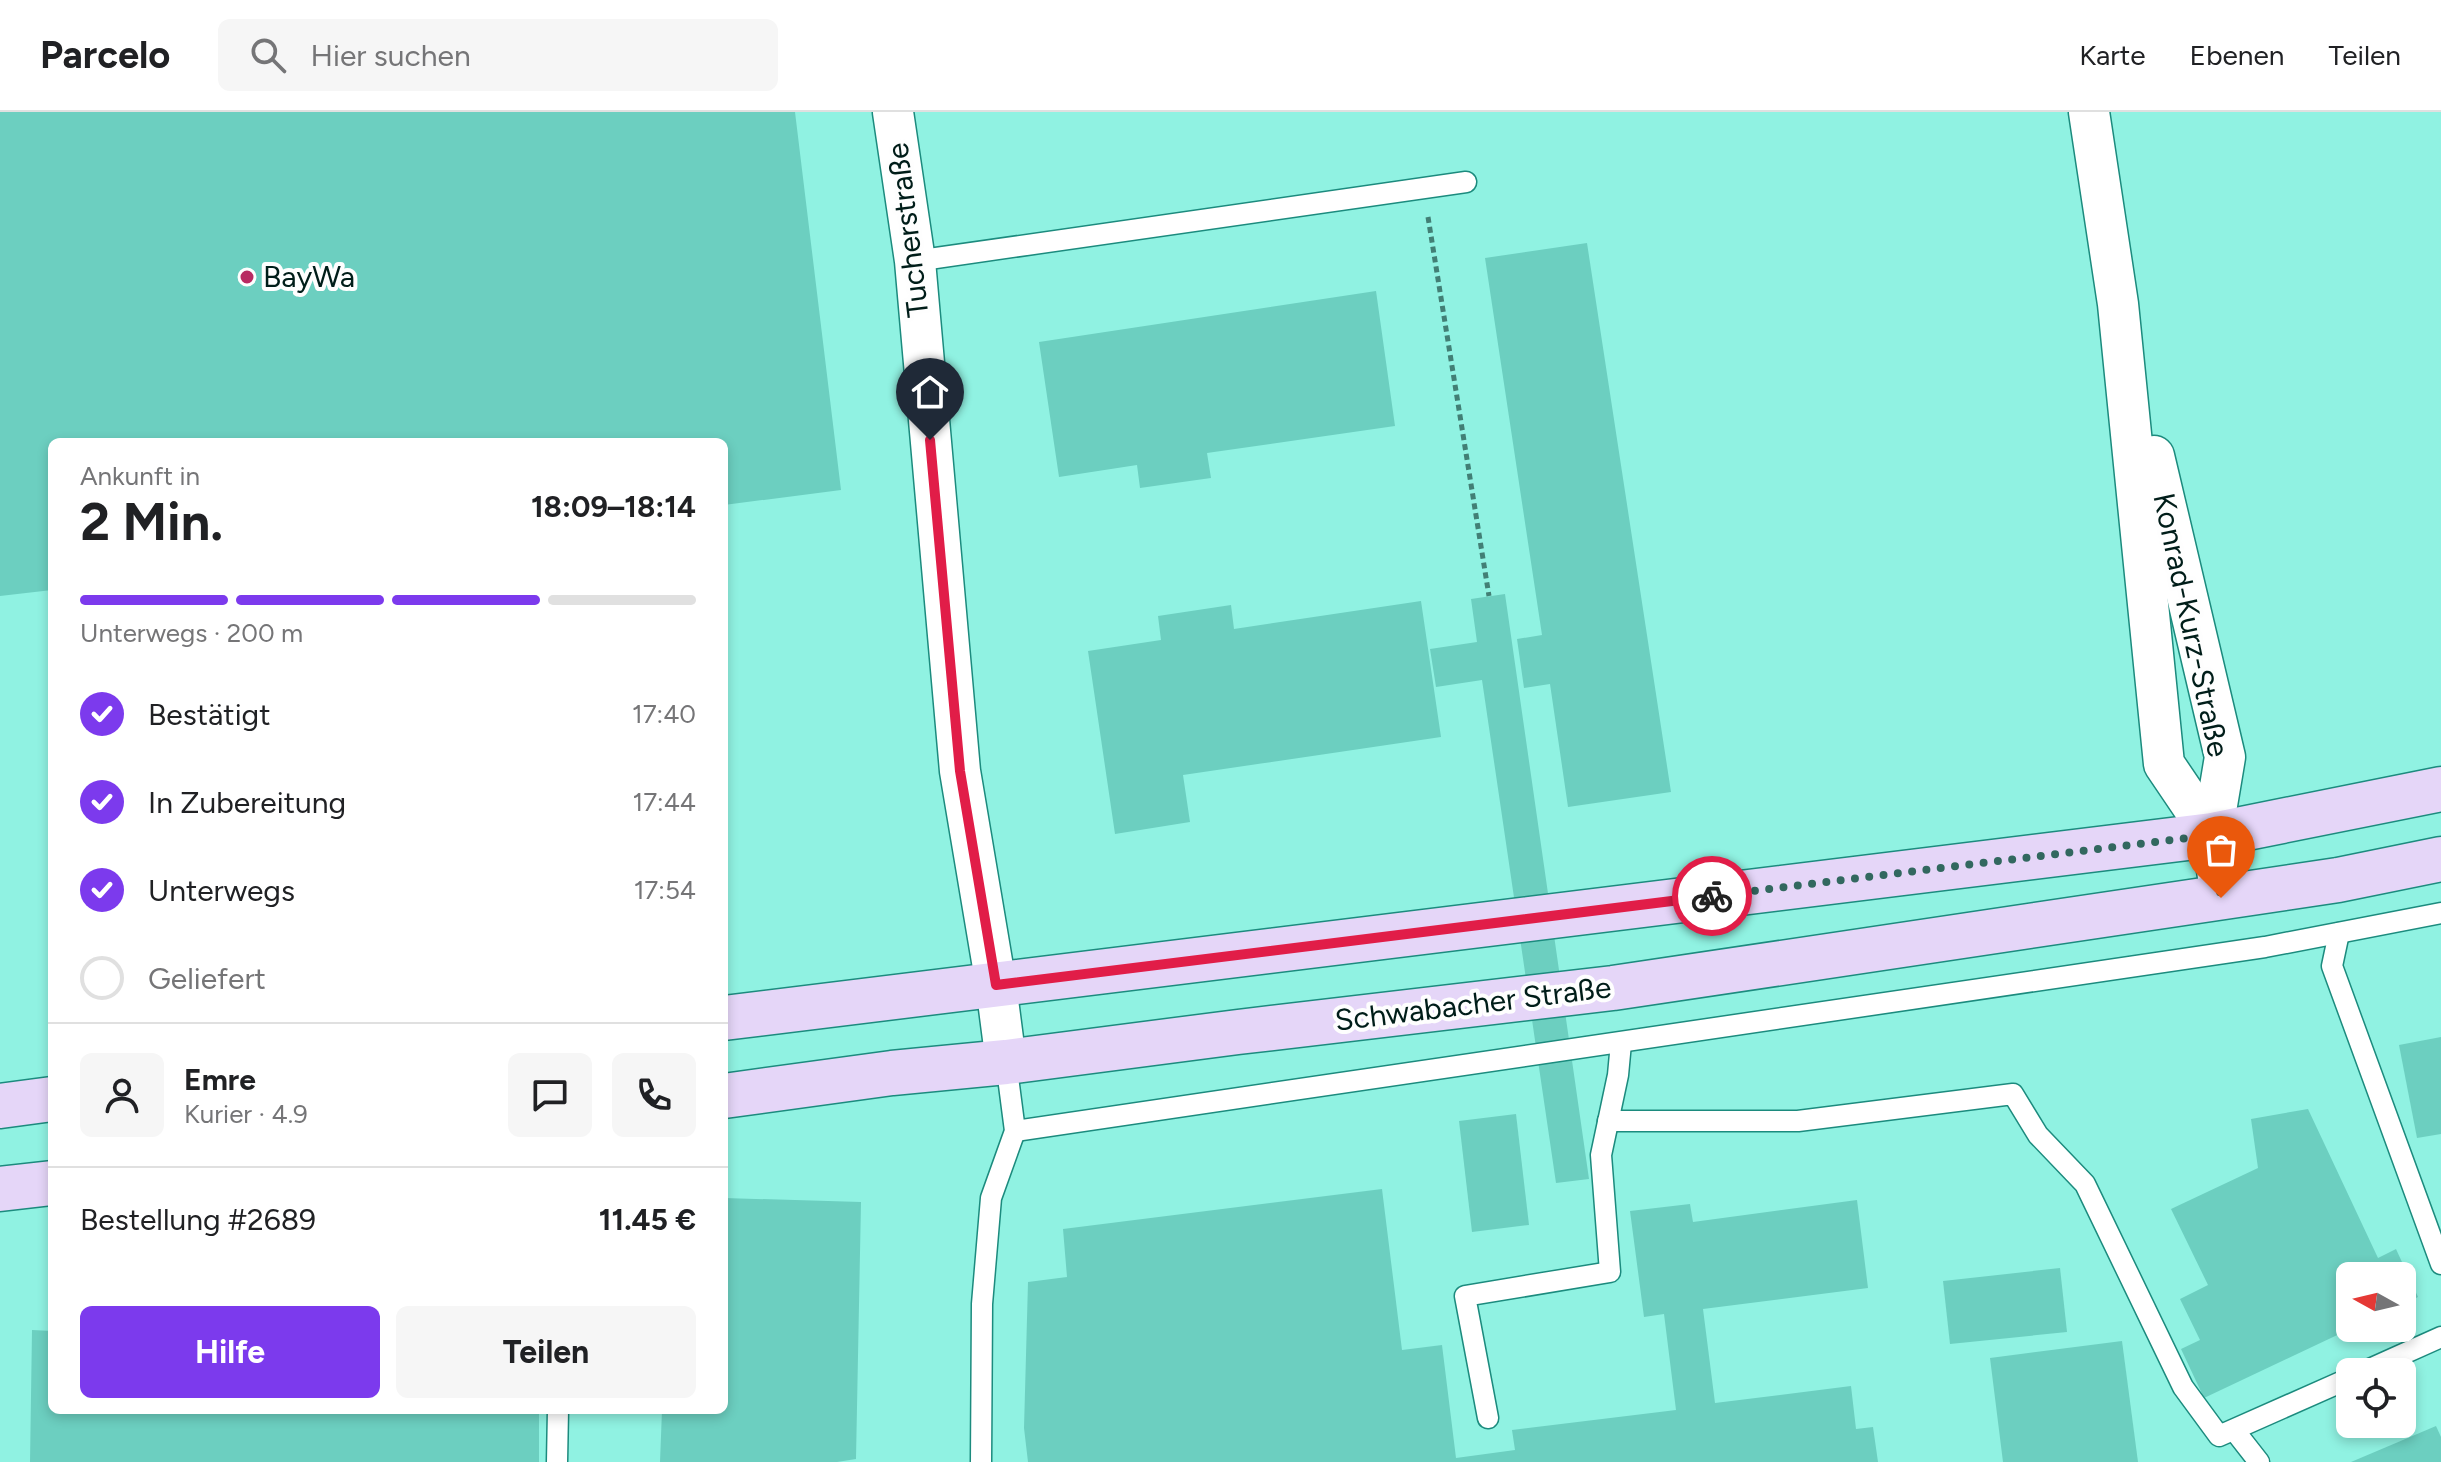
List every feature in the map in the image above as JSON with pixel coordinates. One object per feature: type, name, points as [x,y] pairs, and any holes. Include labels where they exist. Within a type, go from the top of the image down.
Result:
[{"type":"main road","points":[[728,1018],[2212,835],[2441,789]]},
{"type":"main road","name":"Schwabacher Straße","points":[[728,1095],[1613,988],[2338,880],[2441,859]]},
{"type":"main road","points":[[0,1106],[48,1100]]},
{"type":"main road","points":[[0,1189],[48,1183]]},
{"type":"street","name":"Tucherstraße","points":[[893,112],[915,261],[960,771],[1006,1062]]},
{"type":"street","name":"Konrad-Kurz-Straße","points":[[2089,112],[2118,304],[2164,764],[2212,835]]},
{"type":"street","name":"Konrad-Kurz-Straße","points":[[2118,304],[2225,757],[2212,835]]},
{"type":"street","points":[[2212,835],[2221,898]]},
{"type":"lane","points":[[915,261],[1466,182]]},
{"type":"lane","points":[[1015,1131],[2233,952],[2441,913]]},
{"type":"lane","points":[[2339,933],[2332,966],[2441,1264]]},
{"type":"lane","points":[[1488,1418],[1465,1296],[1610,1272],[1601,1155],[1618,1075],[1621,1043]]},
{"type":"lane","points":[[981,1462],[982,1304],[991,1198],[1015,1131],[1006,1062]]},
{"type":"lane","points":[[1608,1121],[1798,1121],[2013,1094],[2038,1135],[2085,1184],[2183,1387],[2219,1436],[2336,1384]]},
{"type":"lane","points":[[2394,1358],[2441,1337]]},
{"type":"lane","points":[[557,1462],[558,1414]]},
{"type":"lane","points":[[2234,1430],[2259,1462]]},
{"type":"path","points":[[1423,188],[1489,596]]},
{"type":"building","name":"BayWa","points":[[0,112],[795,112],[841,490],[728,504],[728,438],[48,438],[48,590],[0,596]]},
{"type":"building","points":[[1587,243],[1671,792],[1568,807],[1550,684],[1524,688],[1517,639],[1542,635],[1485,258]]},
{"type":"building","points":[[1376,291],[1395,426],[1207,453],[1211,478],[1140,488],[1137,465],[1059,477],[1039,342]]},
{"type":"building","points":[[1505,594],[1589,1179],[1556,1183],[1482,680],[1436,687],[1430,649],[1477,642],[1471,599]]},
{"type":"building","points":[[1421,601],[1441,737],[1183,775],[1190,822],[1115,834],[1088,651],[1161,640],[1158,616],[1231,605],[1234,629]]},
{"type":"building","points":[[2441,1037],[2441,1134],[2417,1138],[2399,1045]]},
{"type":"building","points":[[2308,1109],[2378,1258],[2396,1249],[2402,1262],[2336,1262],[2336,1336],[2204,1398],[2181,1349],[2200,1340],[2180,1299],[2208,1285],[2171,1209],[2258,1168],[2251,1119]]},
{"type":"building","points":[[1516,1114],[1529,1225],[1472,1232],[1459,1121]]},
{"type":"building","points":[[1382,1189],[1402,1350],[1442,1345],[1456,1458],[1515,1450],[1512,1430],[1676,1410],[1664,1314],[1644,1317],[1630,1211],[1690,1204],[1693,1222],[1857,1200],[1868,1288],[1703,1309],[1715,1403],[1851,1386],[1856,1429],[1873,1427],[1878,1462],[1028,1462],[1024,1428],[1028,1282],[1067,1277],[1063,1229]]},
{"type":"building","points":[[728,1198],[861,1202],[856,1459],[837,1462],[660,1462],[662,1414],[728,1414]]},
{"type":"building","points":[[2060,1268],[2067,1332],[1950,1344],[1943,1281]]},
{"type":"building","points":[[32,1330],[48,1331],[48,1414],[539,1414],[539,1462],[30,1462]]},
{"type":"building","points":[[2122,1341],[2138,1462],[2003,1462],[1990,1358]]},
{"type":"building","points":[[2436,1426],[2441,1437],[2441,1462],[2351,1462],[2408,1438],[2416,1438],[2416,1434]]},
{"type":"way so far","points":[[1712,896],[2212,835],[2221,898]]},
{"type":"place","name":"BayWa","points":[[247,277]]},
{"type":"route","points":[[930,440],[960,771],[996,985],[1712,896]]}]
